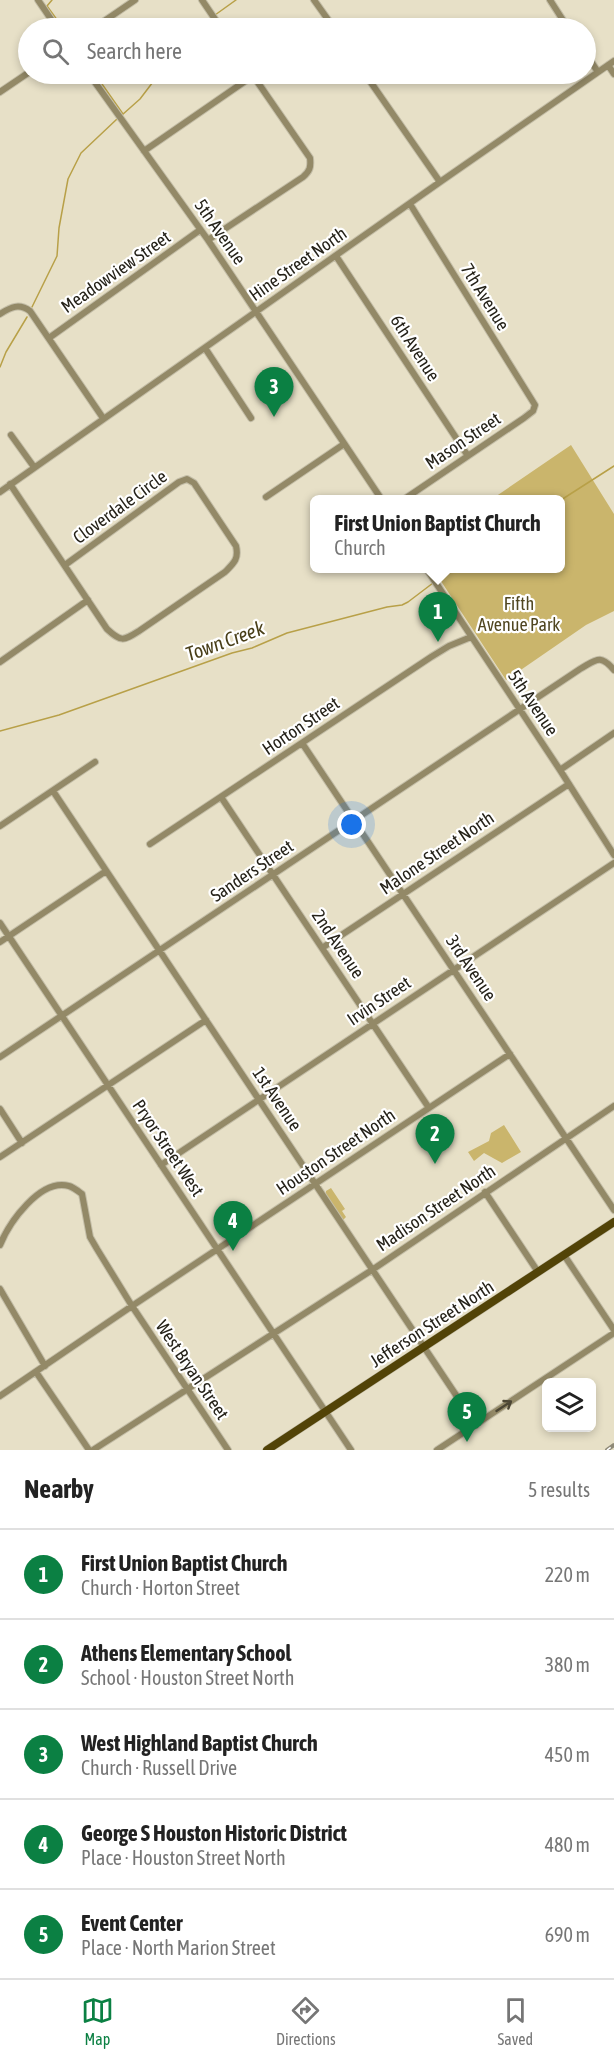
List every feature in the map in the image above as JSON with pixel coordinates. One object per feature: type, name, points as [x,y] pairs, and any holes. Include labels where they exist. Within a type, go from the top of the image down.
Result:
[{"type":"main road","name":"Jefferson Street North","points":[[267,1450],[614,1222]]},
{"type":"street","points":[[38,0],[50,18]]},
{"type":"street","points":[[109,18],[135,0]]},
{"type":"street","points":[[202,0],[214,18]]},
{"type":"street","points":[[314,0],[327,18]]},
{"type":"street","points":[[550,0],[562,18]]},
{"type":"street","points":[[611,63],[614,74]]},
{"type":"street","name":"Hine Street North","points":[[598,72],[611,63]]},
{"type":"street","points":[[0,92],[18,80]]},
{"type":"street","name":"5th Avenue","points":[[96,84],[208,240],[378,495]]},
{"type":"street","points":[[144,152],[239,84]]},
{"type":"street","points":[[208,240],[303,177],[311,165],[310,158],[260,84]]},
{"type":"street","points":[[372,84],[440,182]]},
{"type":"street","name":"Hine Street North","points":[[0,492],[581,84]]},
{"type":"street","name":"7th Avenue","points":[[410,204],[535,405]]},
{"type":"street","name":"Meadowview Street","points":[[49,338],[200,230]]},
{"type":"street","name":"6th Avenue","points":[[336,256],[468,456]]},
{"type":"street","points":[[0,314],[17,306],[30,311],[103,418]]},
{"type":"street","points":[[206,348],[251,418]]},
{"type":"street","name":"Mason Street","points":[[410,495],[524,418],[535,405]]},
{"type":"street","points":[[11,435],[34,467]]},
{"type":"street","points":[[266,497],[344,444]]},
{"type":"street","name":"Cloverdale Circle","points":[[65,565],[179,482],[187,479],[194,483],[236,546],[238,554],[236,561],[225,572],[125,640],[117,639],[107,629],[88,600]]},
{"type":"street","points":[[0,662],[88,600],[10,484]]},
{"type":"street","name":"5th Avenue","points":[[429,573],[614,855]]},
{"type":"street","name":"Horton Street","points":[[150,844],[431,657],[471,637]]},
{"type":"street","name":"Sanders Street","points":[[0,1057],[519,709],[599,659],[606,660],[614,670]]},
{"type":"street","points":[[560,770],[614,733]]},
{"type":"street","name":"3rd Avenue","points":[[302,743],[614,1210]]},
{"type":"street","points":[[0,826],[95,762]]},
{"type":"street","name":"Malone Street North","points":[[322,948],[569,784]]},
{"type":"street","name":"1st Avenue","points":[[53,791],[476,1425]]},
{"type":"street","name":"2nd Avenue","points":[[221,797],[429,1108]]},
{"type":"street","name":"Irvin Street","points":[[161,1165],[614,863]]},
{"type":"street","points":[[0,942],[106,871]]},
{"type":"street","name":"Pryor Street West","points":[[0,923],[351,1450]]},
{"type":"street","points":[[0,1157],[206,1020]]},
{"type":"street","name":"Houston Street North","points":[[0,1396],[510,1054]]},
{"type":"street","name":"Madison Street North","points":[[188,1390],[372,1270],[614,1106]]},
{"type":"street","points":[[0,1110],[22,1143]]},
{"type":"street","name":"West Bryan Street","points":[[0,1245],[12,1220],[33,1198],[53,1187],[69,1186],[82,1194],[90,1237],[132,1306],[228,1450]]},
{"type":"street","points":[[485,1192],[538,1272]]},
{"type":"street","points":[[437,1450],[614,1331],[564,1255]]},
{"type":"street","points":[[0,1289],[45,1365]]},
{"type":"street","points":[[36,1372],[91,1450],[188,1390]]},
{"type":"green space","name":"Fifth Avenue Park","points":[[571,445],[614,514],[614,611],[586,625],[506,680],[436,573],[565,573],[565,495],[498,495]]},
{"type":"green space","points":[[504,1125],[521,1152],[502,1163],[484,1153],[474,1161],[468,1152],[489,1141],[491,1133]]},
{"type":"green space","points":[[331,1188],[345,1209],[342,1211],[346,1217],[343,1220],[326,1195],[326,1191]]},
{"type":"waterway","points":[[52,0],[47,6],[56,18]]},
{"type":"waterway","points":[[215,15],[236,0]]},
{"type":"waterway","points":[[102,84],[123,114]]},
{"type":"waterway","points":[[122,115],[140,99],[151,84]]},
{"type":"waterway","points":[[32,307],[57,256],[59,228],[68,179],[81,153],[117,119]]},
{"type":"waterway","points":[[0,367],[6,352],[27,317]]},
{"type":"waterway","name":"Town Creek","points":[[565,497],[614,466]]},
{"type":"waterway","name":"Town Creek","points":[[437,580],[446,573]]},
{"type":"waterway","name":"Town Creek","points":[[0,731],[59,715],[232,653],[252,648],[287,633],[402,605],[433,583]]},
{"type":"railway","points":[[607,1450],[614,1445]]},
{"type":"place","name":"West Highland Baptist Church","points":[[274,417]]},
{"type":"place","name":"First Union Baptist Church","points":[[438,642]]},
{"type":"place","name":"Athens Elementary School","points":[[435,1164]]},
{"type":"place","name":"George S Houston Historic District","points":[[233,1251]]},
{"type":"place","name":"Event Center","points":[[467,1442]]}]
